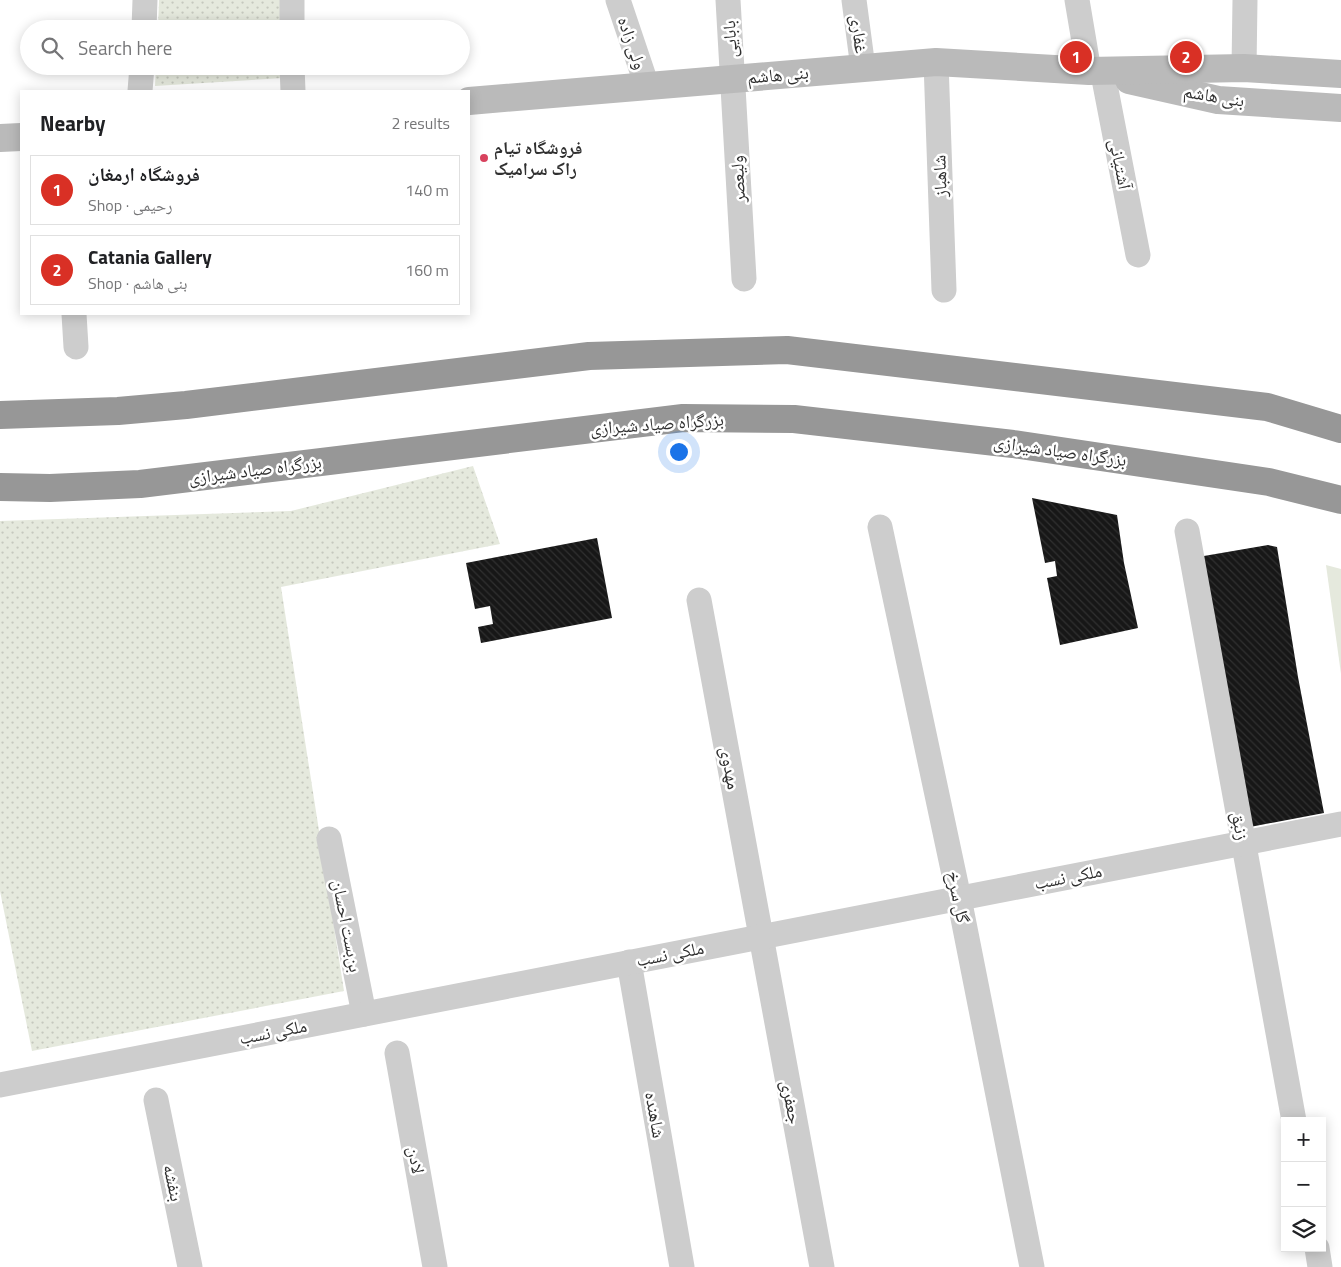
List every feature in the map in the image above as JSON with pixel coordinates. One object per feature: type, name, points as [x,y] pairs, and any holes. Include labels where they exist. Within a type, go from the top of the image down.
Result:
[{"type":"highway","points":[[0,415],[118,411],[186,405],[589,356],[787,350],[1267,407],[1341,408]]},
{"type":"highway","points":[[1267,407],[1341,429]]},
{"type":"highway","name":"بزرگراه صیاد شیرازی","points":[[0,487],[50,488],[140,484],[683,418],[794,419],[926,432],[1269,482],[1341,500]]},
{"type":"highway","points":[[1269,482],[1341,510]]},
{"type":"main road","name":"بنی هاشم","points":[[470,101],[936,62],[1096,72],[1244,68],[1341,74]]},
{"type":"main road","name":"بنی هاشم","points":[[1096,72],[1218,100],[1341,108]]},
{"type":"main road","points":[[0,138],[20,137]]},
{"type":"street","points":[[144,20],[145,0]]},
{"type":"street","points":[[292,0],[292,20]]},
{"type":"street","name":"ولی زاده","points":[[618,0],[646,86]]},
{"type":"street","name":"بابایی","points":[[728,0],[732,79]]},
{"type":"street","name":"غفاری","points":[[854,0],[863,68]]},
{"type":"street","name":"آشتیانی","points":[[1077,0],[1096,72],[1138,255]]},
{"type":"street","points":[[1244,68],[1245,0]]},
{"type":"street","name":"شاهباز","points":[[936,62],[944,290]]},
{"type":"street","points":[[140,90],[141,75]]},
{"type":"street","points":[[292,75],[293,90]]},
{"type":"street","name":"ولیعصر","points":[[732,79],[744,279]]},
{"type":"street","points":[[74,315],[76,347]]},
{"type":"street","name":"گل سرخ","points":[[880,527],[958,898],[1032,1267]]},
{"type":"street","name":"زنبق","points":[[1187,531],[1293,1117]]},
{"type":"street","name":"مهدوی","points":[[699,600],[760,937]]},
{"type":"street","name":"ملکی نسب","points":[[0,1085],[1341,824]]},
{"type":"street","name":"بن‌بست احسان","points":[[329,839],[364,1014]]},
{"type":"street","name":"جعفری","points":[[760,937],[822,1267]]},
{"type":"street","name":"شاهنده","points":[[629,962],[682,1267]]},
{"type":"street","name":"لادن","points":[[397,1053],[436,1267]]},
{"type":"street","name":"بنفشه","points":[[156,1100],[190,1267]]},
{"type":"street","points":[[1318,1252],[1320,1267]]},
{"type":"shaded area","points":[[159,0],[282,0],[282,20],[158,20]]},
{"type":"shaded area","points":[[156,75],[283,75],[283,78],[155,86]]},
{"type":"shaded area","points":[[473,466],[500,544],[281,587],[344,991],[32,1051],[0,891],[0,521],[291,511]]},
{"type":"shaded area","points":[[1326,565],[1341,569],[1341,674]]},
{"type":"building","points":[[1032,498],[1117,515],[1124,563],[1138,628],[1060,645],[1047,578],[1057,576],[1055,561],[1045,563]]},
{"type":"building","points":[[597,538],[612,618],[481,643],[478,627],[493,624],[490,606],[475,609],[466,563]]},
{"type":"building","points":[[1268,545],[1277,547],[1298,677],[1324,813],[1250,827],[1198,557]]},
{"type":"place","name":"فروشگاه ارمغان","points":[[1076,57]]},
{"type":"place","name":"Catania Gallery","points":[[1186,57]]},
{"type":"place","name":"فروشگاه تیام راک سرامیک","points":[[484,158]]}]
